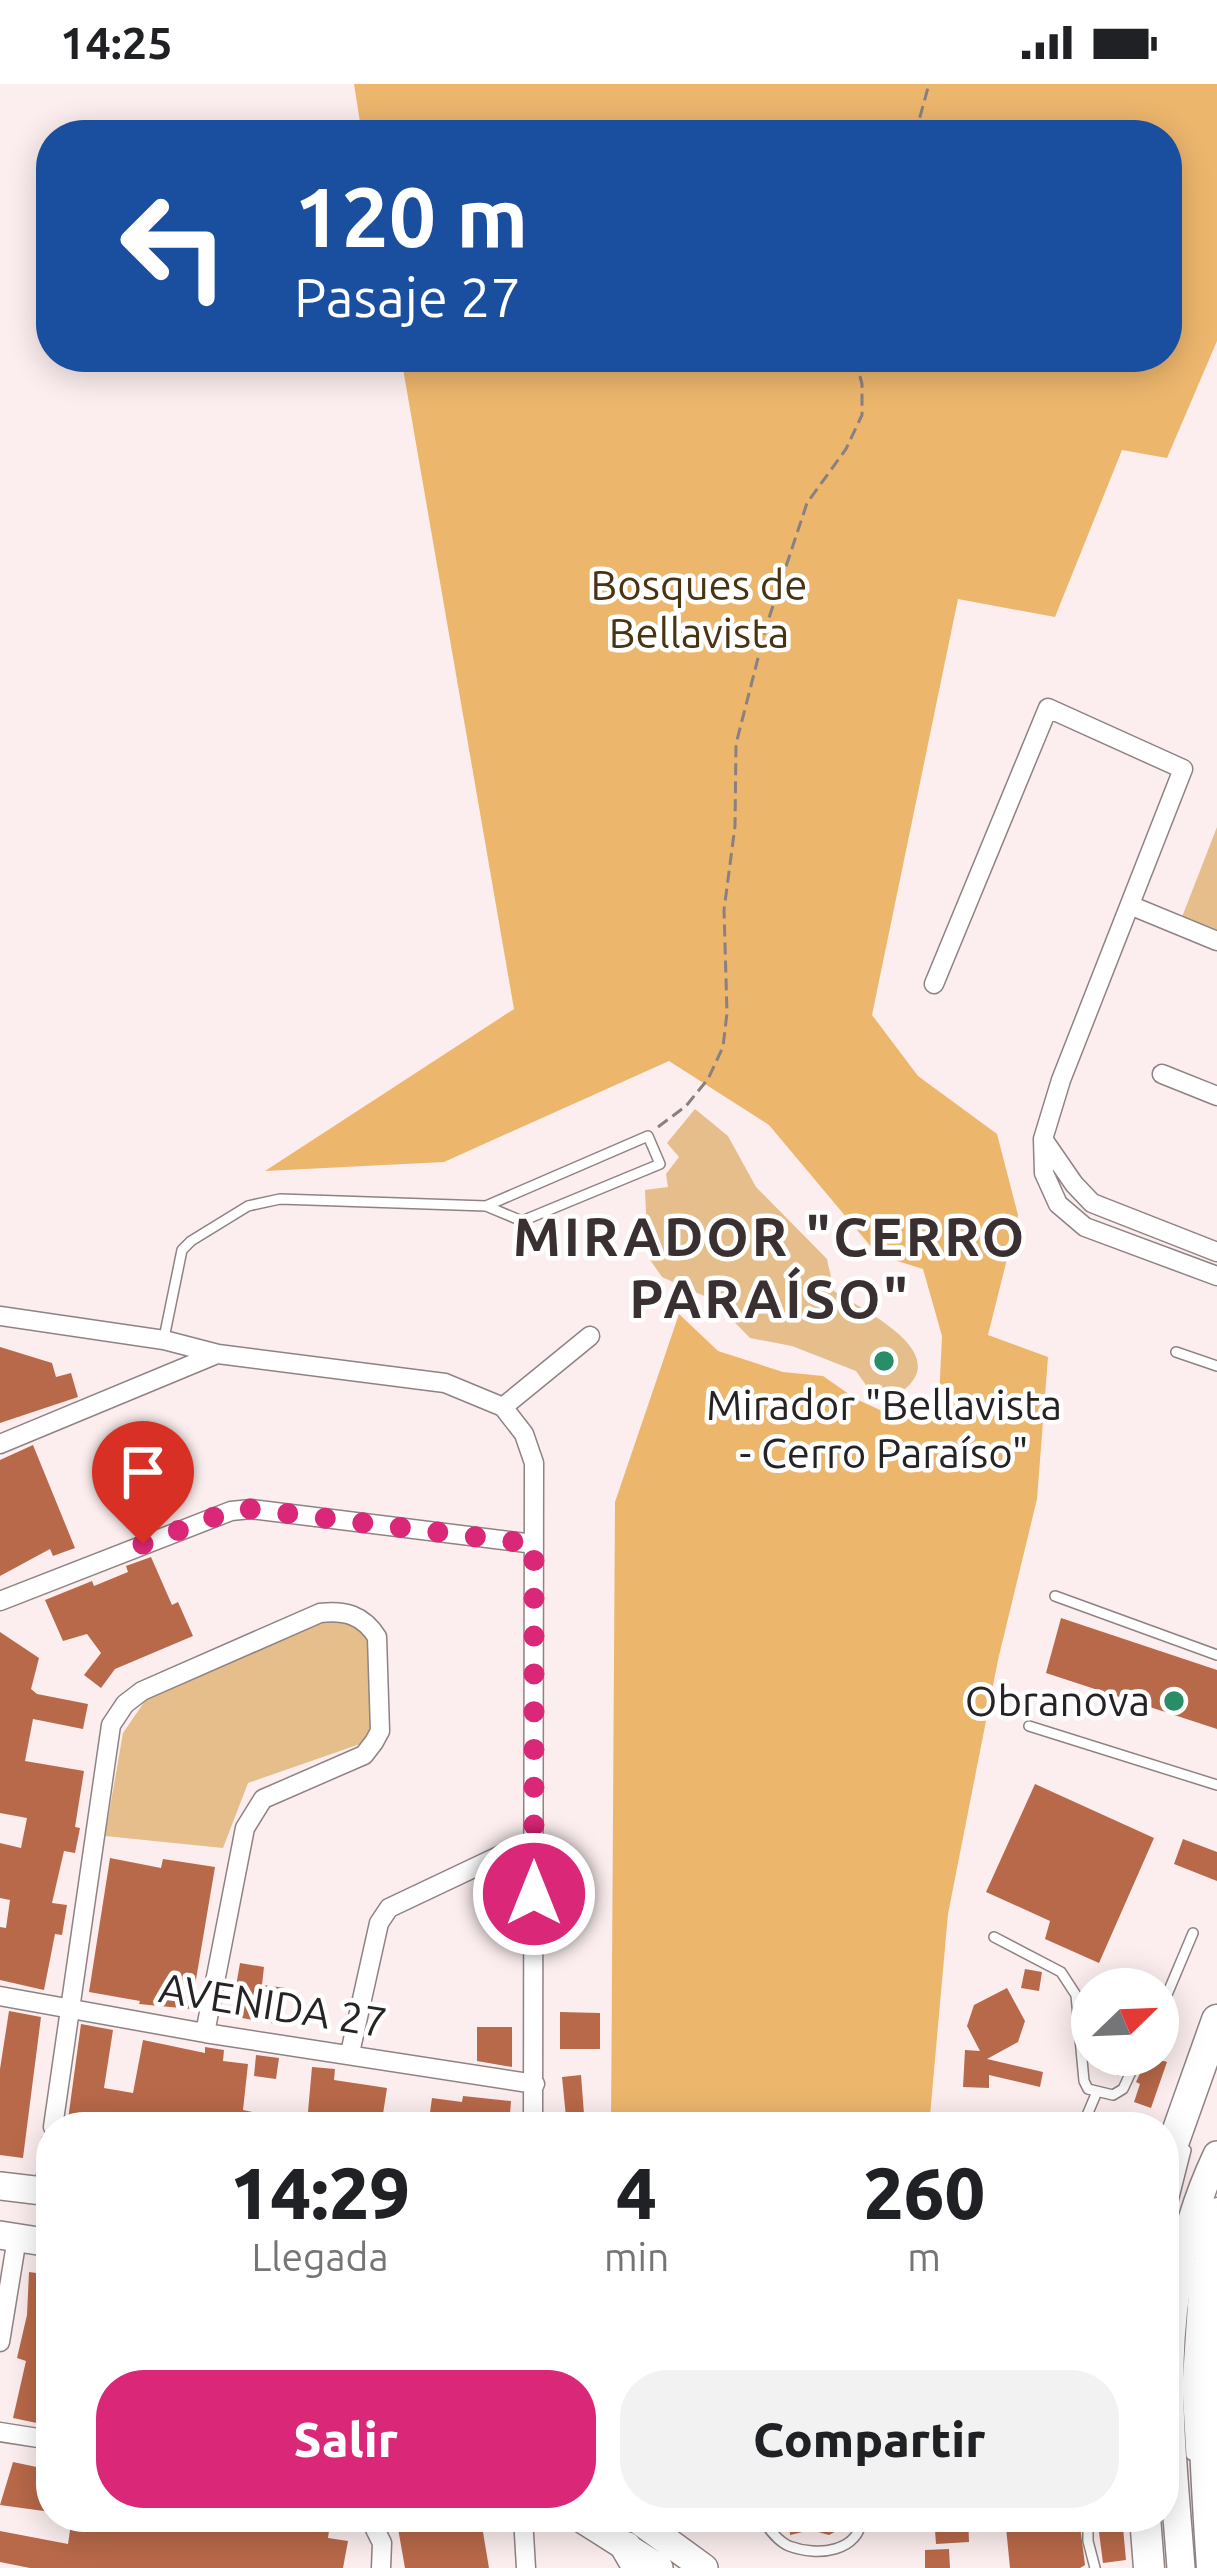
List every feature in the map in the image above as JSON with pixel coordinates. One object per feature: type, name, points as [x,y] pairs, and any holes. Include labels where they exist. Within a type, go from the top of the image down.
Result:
[{"type":"main road","points":[[1179,2127],[1217,2020]]},
{"type":"main road","points":[[1179,2273],[1183,2248],[1214,2162]]},
{"type":"main road","points":[[0,2186],[36,2190]]},
{"type":"main road","points":[[1211,2568],[1201,2386],[1217,2213]]},
{"type":"main road","points":[[1145,2532],[1149,2568]]},
{"type":"main road","points":[[1178,2532],[1181,2568]]},
{"type":"main road","points":[[633,2544],[659,2568]]},
{"type":"main road","points":[[633,2544],[704,2568]]},
{"type":"street","points":[[934,984],[1048,708],[1183,769],[1061,1080],[1043,1139],[1044,1173],[1058,1204],[1085,1227],[1215,1264]]},
{"type":"street","points":[[1132,906],[1217,941]]},
{"type":"street","points":[[1162,1074],[1217,1096]]},
{"type":"street","points":[[0,1316],[164,1340],[218,1354],[445,1383],[485,1396],[515,1419],[531,1448],[534,1544],[534,2112]]},
{"type":"street","points":[[503,1407],[590,1336]]},
{"type":"street","points":[[0,1444],[218,1354]]},
{"type":"street","points":[[0,1601],[230,1511],[251,1509],[534,1544]]},
{"type":"street","points":[[55,2112],[111,1726],[125,1704],[142,1691],[320,1613],[352,1614],[376,1637],[380,1731],[364,1755],[263,1799],[253,1812],[245,1828],[205,2033]]},
{"type":"street","points":[[350,2053],[379,1923],[389,1908],[501,1855],[534,1846]]},
{"type":"street","name":"AVENIDA 27","points":[[0,1996],[535,2084]]},
{"type":"street","points":[[0,2342],[9,2236]]},
{"type":"street","points":[[0,2432],[36,2438]]},
{"type":"street","points":[[376,2532],[382,2543],[381,2568]]},
{"type":"street","points":[[524,2532],[526,2568]]},
{"type":"lane","points":[[164,1340],[182,1250],[248,1206],[280,1199],[485,1206],[522,1221],[660,1164],[648,1136],[485,1206]]},
{"type":"lane","points":[[1177,1352],[1217,1366]]},
{"type":"lane","points":[[1054,1597],[1217,1654]]},
{"type":"lane","points":[[1029,1726],[1217,1785]]},
{"type":"lane","points":[[1178,1968],[1193,1933]]},
{"type":"lane","points":[[994,1937],[1061,1972],[1076,1995],[1084,2081],[1096,2094],[1113,2096],[1129,2076]]},
{"type":"lane","points":[[1088,2112],[1096,2094]]},
{"type":"lane","points":[[1192,2478],[1187,2386],[1190,2302],[1217,2134]]},
{"type":"lane","points":[[1179,2176],[1187,2144]]},
{"type":"lane","points":[[772,2532],[789,2546],[824,2550],[847,2546],[860,2532]]},
{"type":"lane","points":[[1088,2532],[1095,2568]]},
{"type":"lane","points":[[1158,2532],[1161,2568]]},
{"type":"path","points":[[919,120],[929,84]]},
{"type":"path","points":[[648,1136],[697,1093],[723,1047],[727,1013],[724,910],[735,826],[736,744],[768,620],[807,503],[846,449],[862,416],[859,372]]},
{"type":"shaded area","points":[[1217,827],[1217,931],[1182,917]]},
{"type":"shaded area","name":"MIRADOR \"CERRO PARAÍSO\"","points":[[695,1109],[728,1136],[756,1187],[827,1259],[834,1291],[884,1322],[913,1350],[918,1366],[913,1381],[895,1396],[868,1388],[856,1371],[792,1346],[750,1338],[713,1300],[662,1277],[648,1257],[645,1190],[668,1187],[666,1174],[679,1157],[667,1143]]},
{"type":"shaded area","points":[[317,1618],[350,1621],[370,1640],[373,1728],[363,1743],[248,1783],[223,1848],[105,1836],[123,1733],[147,1698]]},
{"type":"green space","name":"Bosques de Bellavista","points":[[354,84],[1217,84],[1217,341],[1167,458],[1122,450],[1055,617],[958,599],[872,1015],[918,1076],[997,1134],[1018,1215],[988,1335],[1048,1357],[1037,1499],[998,1660],[948,1914],[930,2112],[611,2112],[615,1502],[679,1314],[718,1351],[783,1372],[823,1376],[856,1399],[904,1421],[939,1399],[942,1336],[923,1269],[878,1255],[769,1125],[669,1061],[444,1162],[265,1171],[514,1009],[404,372],[1182,372],[1182,120],[360,120]]},
{"type":"building","points":[[0,1347],[52,1363],[56,1377],[71,1373],[78,1397],[0,1423]]},
{"type":"building","points":[[33,1445],[75,1548],[53,1556],[50,1549],[0,1576],[0,1460]]},
{"type":"building","points":[[151,1557],[172,1605],[178,1602],[193,1636],[115,1669],[101,1688],[84,1675],[101,1653],[87,1634],[63,1641],[45,1600],[92,1581],[94,1586]]},
{"type":"building","name":"Obranova","points":[[1061,1618],[1217,1670],[1217,1729],[1046,1673]]},
{"type":"building","points":[[0,1632],[39,1658],[31,1689],[37,1694],[88,1704],[83,1729],[33,1719],[25,1761],[84,1771],[75,1853],[64,1851],[52,1903],[67,1905],[62,1935],[55,1934],[44,1990],[0,1980],[0,1927],[6,1928],[10,1900],[0,1898],[0,1843],[21,1848],[27,1818],[0,1813]]},
{"type":"building","points":[[1035,1784],[1154,1838],[1099,1963],[1045,1939],[1050,1921],[986,1892]]},
{"type":"building","points":[[1183,1839],[1217,1852],[1217,1881],[1174,1864]]},
{"type":"building","points":[[110,1858],[161,1868],[163,1859],[215,1867],[191,2009],[139,2004],[89,1992]]},
{"type":"building","points":[[240,1963],[264,1967],[262,1985],[286,1988],[282,2025],[231,2016]]},
{"type":"building","points":[[1025,1969],[1042,1972],[1039,1991],[1021,1988]]},
{"type":"building","points":[[1007,1988],[1025,2021],[1018,2042],[987,2059],[1043,2072],[1040,2087],[989,2075],[989,2088],[963,2087],[965,2050],[980,2051],[967,2026],[974,2005]]},
{"type":"building","points":[[9,2011],[41,2017],[23,2158],[0,2155],[0,2069]]},
{"type":"building","points":[[560,2012],[600,2013],[600,2049],[560,2049]]},
{"type":"building","points":[[81,2024],[113,2030],[104,2088],[133,2093],[143,2040],[205,2053],[205,2047],[224,2050],[223,2061],[248,2064],[243,2110],[253,2112],[69,2112]]},
{"type":"building","points":[[477,2027],[512,2027],[512,2067],[477,2061]]},
{"type":"building","points":[[256,2055],[279,2058],[276,2079],[254,2076]]},
{"type":"building","points":[[312,2067],[335,2069],[334,2080],[387,2088],[383,2112],[308,2112]]},
{"type":"building","points":[[581,2075],[584,2112],[566,2112],[562,2077]]},
{"type":"building","points":[[1139,2076],[1162,2076],[1151,2108],[1134,2102],[1140,2084],[1136,2082]]},
{"type":"building","points":[[463,2096],[511,2101],[510,2112],[430,2112],[432,2098],[462,2102]]},
{"type":"building","points":[[29,2272],[36,2273],[36,2423],[13,2418],[26,2361],[17,2358],[27,2315]]},
{"type":"building","points":[[13,2462],[36,2467],[36,2510],[0,2505]]},
{"type":"building","points":[[0,2531],[68,2544],[70,2532],[329,2532],[328,2538],[348,2541],[343,2568],[30,2568],[0,2562]]},
{"type":"building","points":[[399,2532],[483,2532],[489,2568],[405,2568]]},
{"type":"building","points":[[935,2532],[969,2532],[969,2542],[936,2544]]},
{"type":"building","points":[[1006,2532],[1081,2532],[1085,2565],[1080,2568],[1010,2568]]},
{"type":"building","points":[[1099,2532],[1123,2532],[1126,2560],[1103,2563]]},
{"type":"building","points":[[949,2549],[950,2568],[925,2568],[925,2550]]},
{"type":"place","name":"Mirador \"Bellavista - Cerro Paraíso\"","points":[[884,1361]]},
{"type":"place","name":"Obranova","points":[[1174,1701]]},
{"type":"district","name":"MIRADOR \"CERRO PARAÍSO\"","points":[[770,1268]]},
{"type":"route","points":[[143,1544],[230,1511],[251,1509],[534,1544],[534,1894]]}]
